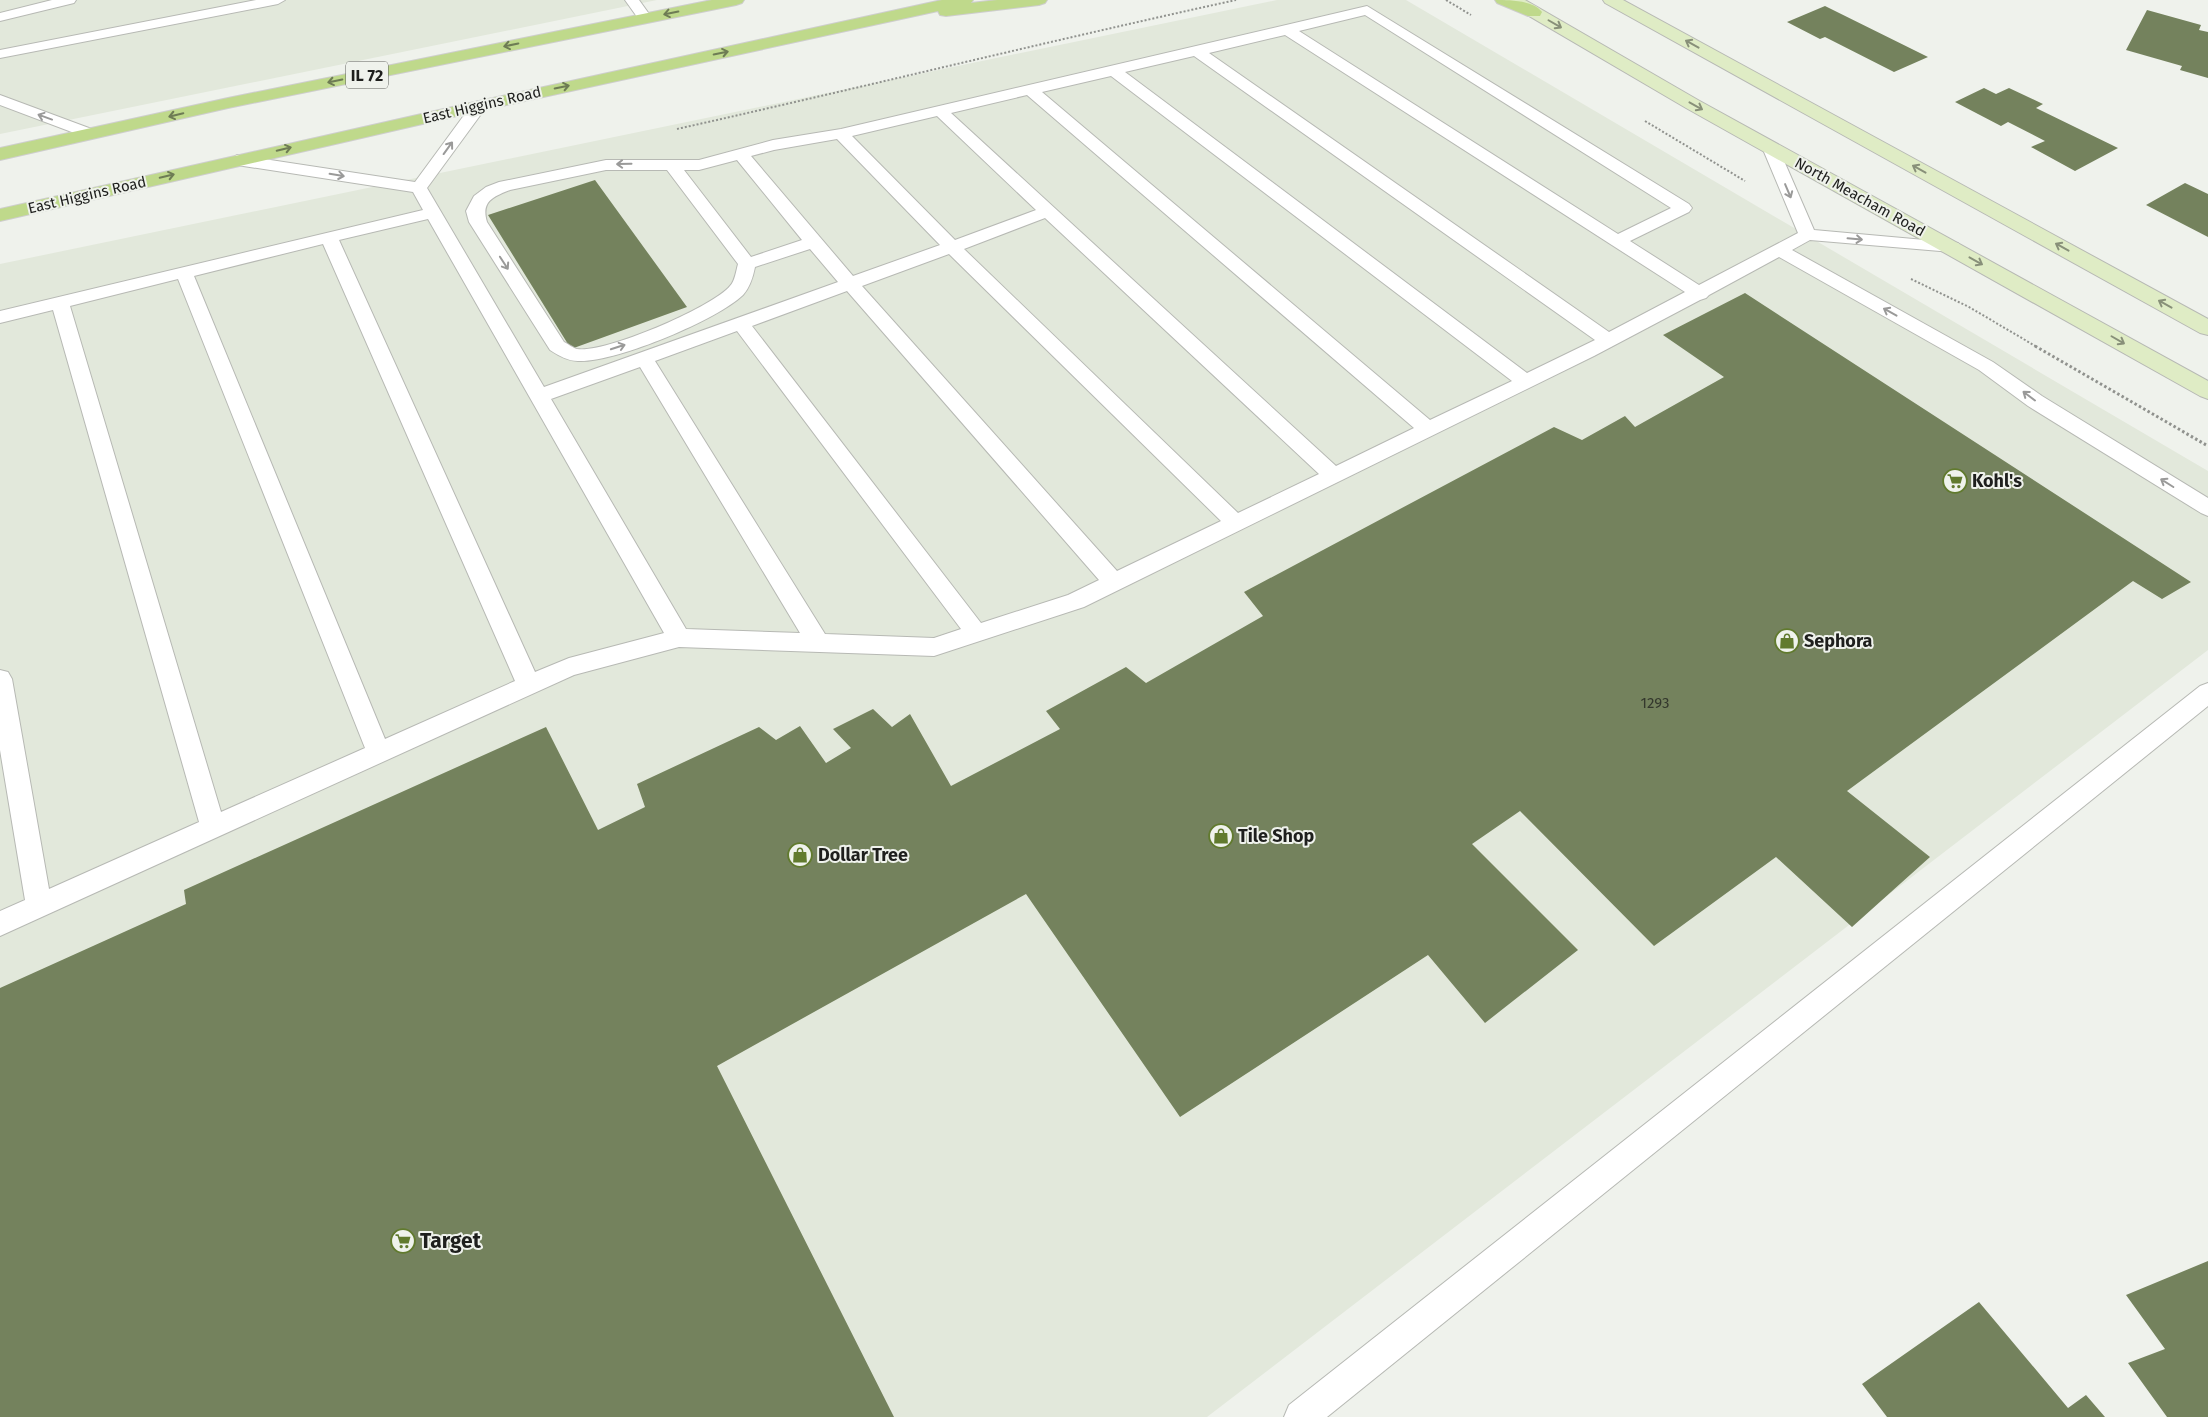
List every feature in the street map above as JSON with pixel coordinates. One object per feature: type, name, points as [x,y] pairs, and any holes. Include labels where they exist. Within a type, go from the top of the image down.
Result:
[{"type":"main road","name":"IL 72","points":[[0,154],[228,103],[736,0]]},
{"type":"main road","name":"East Higgins Road","points":[[0,215],[479,106],[966,0]]},
{"type":"main road","points":[[882,17],[1039,0]]},
{"type":"main road","points":[[1503,0],[1534,12]]},
{"type":"main road","name":"North Meacham Road","points":[[1513,0],[1770,147],[2208,391]]},
{"type":"main road","points":[[1611,0],[2208,328]]},
{"type":"lane","points":[[0,18],[69,0]]},
{"type":"lane","points":[[0,54],[278,0]]},
{"type":"lane","points":[[632,0],[645,18]]},
{"type":"lane","points":[[747,264],[738,290],[710,310],[639,340],[603,352],[582,356],[568,353],[557,346],[478,222],[475,211],[480,200],[492,191],[505,186],[606,165],[633,164],[673,167],[699,165],[742,156],[773,145],[841,134],[1197,52],[1367,10],[1683,208],[1617,241]]},
{"type":"lane","points":[[1287,30],[1700,294]]},
{"type":"lane","points":[[1197,52],[1609,341]]},
{"type":"lane","points":[[1114,71],[1526,382]]},
{"type":"lane","points":[[1030,90],[1429,430]]},
{"type":"lane","points":[[0,100],[91,134]]},
{"type":"lane","points":[[419,188],[479,106]]},
{"type":"lane","points":[[940,111],[1334,476]]},
{"type":"lane","points":[[841,134],[952,247],[1237,524]]},
{"type":"lane","points":[[1770,147],[1807,235]]},
{"type":"lane","points":[[742,156],[813,242],[1115,583]]},
{"type":"lane","points":[[237,160],[419,188],[679,638]]},
{"type":"lane","points":[[673,167],[747,264]]},
{"type":"lane","points":[[540,396],[1048,211]]},
{"type":"lane","points":[[0,316],[434,212]]},
{"type":"lane","points":[[0,924],[569,667],[679,638],[934,647],[1076,601],[1609,341],[1700,294],[1807,235],[1952,247]]},
{"type":"lane","points":[[329,237],[528,685]]},
{"type":"lane","points":[[747,264],[813,242]]},
{"type":"lane","points":[[1780,251],[1986,366],[2043,406],[2208,508]]},
{"type":"lane","points":[[184,272],[379,753]]},
{"type":"lane","points":[[60,302],[213,828]]},
{"type":"lane","points":[[740,323],[976,633]]},
{"type":"lane","points":[[644,358],[818,643]]},
{"type":"lane","points":[[0,679],[39,907]]},
{"type":"lane","points":[[1301,1417],[2208,693]]},
{"type":"path","points":[[670,131],[1236,0]]},
{"type":"shaded area","points":[[0,0],[657,0],[0,134]]},
{"type":"shaded area","points":[[1277,0],[1406,0],[2208,471],[2208,650],[1207,1417],[0,1417],[0,264]]},
{"type":"building","points":[[1825,6],[1928,57],[1894,72],[1825,37],[1820,39],[1787,22]]},
{"type":"building","points":[[2147,10],[2201,25],[2199,30],[2208,32],[2208,78],[2180,70],[2182,66],[2126,50]]},
{"type":"building","points":[[1984,88],[1996,94],[2009,88],[2043,104],[2036,108],[2118,148],[2075,171],[2031,147],[2045,141],[2008,122],[2001,126],[1955,102]]},
{"type":"building","points":[[595,180],[687,307],[571,349],[488,215]]},
{"type":"building","points":[[2185,183],[2208,194],[2208,237],[2146,205]]},
{"type":"building","points":[[1745,293],[2191,582],[2162,599],[2133,581],[1847,791],[1930,857],[1852,927],[1776,857],[1654,946],[1520,811],[1472,844],[1578,950],[1485,1023],[1428,955],[1180,1117],[1026,894],[717,1066],[894,1417],[0,1417],[0,988],[186,904],[184,890],[546,727],[598,830],[645,807],[637,784],[759,727],[776,740],[800,726],[826,763],[851,748],[833,729],[873,709],[892,727],[910,714],[951,786],[1060,729],[1046,711],[1126,667],[1146,683],[1263,616],[1244,592],[1554,427],[1582,440],[1625,416],[1635,427],[1724,377],[1663,335]]},
{"type":"building","points":[[2208,1261],[2208,1417],[2167,1417],[2128,1363],[2165,1349],[2126,1295]]},
{"type":"building","points":[[1979,1302],[2068,1408],[2086,1395],[2105,1417],[1887,1417],[1862,1384]]},
{"type":"place","name":"Kohl's","points":[[1955,481]]},
{"type":"place","name":"Sephora","points":[[1787,641]]},
{"type":"place","name":"Tile Shop","points":[[1221,836]]},
{"type":"place","name":"Dollar Tree","points":[[800,855]]},
{"type":"place","name":"Target","points":[[403,1241]]}]
